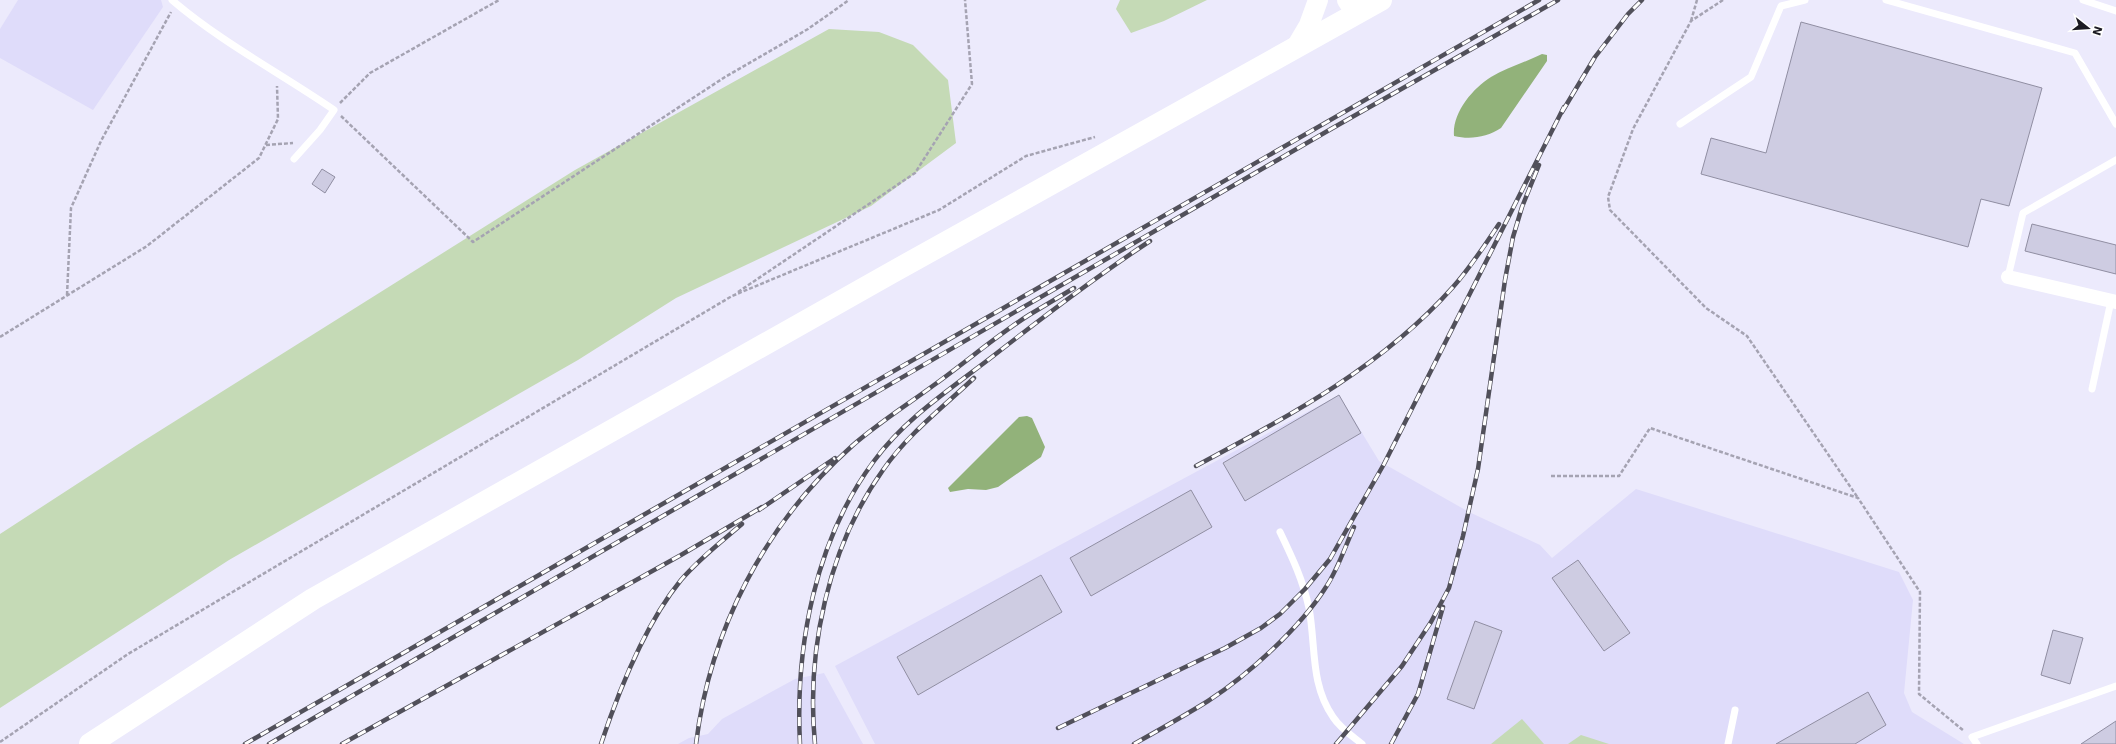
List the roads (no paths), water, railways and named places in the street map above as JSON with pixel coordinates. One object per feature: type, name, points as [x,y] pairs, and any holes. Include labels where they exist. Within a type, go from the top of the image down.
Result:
[{"type":"highway","points":[[90,744],[313,599],[890,273],[1296,47],[1351,7],[1381,0]]},
{"type":"street","points":[[1296,47],[1309,25],[1318,0]]},
{"type":"street","points":[[2008,277],[2114,302]]},
{"type":"lane","points":[[1680,124],[1751,77],[1781,6],[1805,0]]},
{"type":"lane","points":[[1886,0],[2075,53],[2116,124]]},
{"type":"lane","points":[[2083,0],[2116,11]]},
{"type":"lane","points":[[174,2],[196,19],[334,110],[294,159]]},
{"type":"lane","points":[[2008,277],[2023,212],[2116,160]]},
{"type":"lane","points":[[2092,389],[2114,302]]},
{"type":"lane","points":[[1280,532],[1299,570],[1304,589],[1309,610],[1315,671],[1322,698],[1334,718],[1362,744]]},
{"type":"lane","points":[[1977,744],[1972,737],[2116,686]]},
{"type":"lane","points":[[1728,744],[1735,710]]},
{"type":"railway","points":[[245,744],[1539,0]]},
{"type":"railway","points":[[269,744],[1331,129],[1558,0]]},
{"type":"railway","points":[[1562,112],[1595,57],[1628,14],[1642,0]]},
{"type":"railway","points":[[1058,728],[1225,648],[1261,628],[1280,614],[1305,589],[1330,559],[1384,464],[1564,107]]},
{"type":"railway","points":[[1336,744],[1402,666],[1431,622],[1449,588],[1463,536],[1478,469],[1505,280],[1513,237],[1522,207],[1539,165]]},
{"type":"railway","points":[[1196,466],[1333,388],[1396,342],[1425,316],[1453,287],[1483,248],[1499,224]]},
{"type":"railway","points":[[800,744],[799,707],[801,670],[813,596],[823,560],[837,525],[854,492],[874,461],[901,430],[932,403],[1072,296],[1150,241]]},
{"type":"railway","points":[[696,744],[703,701],[714,660],[729,620],[747,581],[768,544],[793,509],[821,476],[852,446],[872,430],[1017,323],[1074,288]]},
{"type":"railway","points":[[815,744],[813,709],[814,673],[818,637],[825,601],[835,566],[848,532],[864,500],[893,457],[914,433],[974,378]]},
{"type":"railway","points":[[759,510],[835,458]]},
{"type":"railway","points":[[342,744],[681,555],[762,507]]},
{"type":"railway","points":[[601,744],[634,658],[668,597],[695,565],[742,524]]},
{"type":"railway","points":[[1134,744],[1208,701],[1240,678],[1272,650],[1315,603],[1326,587],[1338,565],[1354,527]]},
{"type":"railway","points":[[1391,744],[1418,694],[1443,607]]}]
